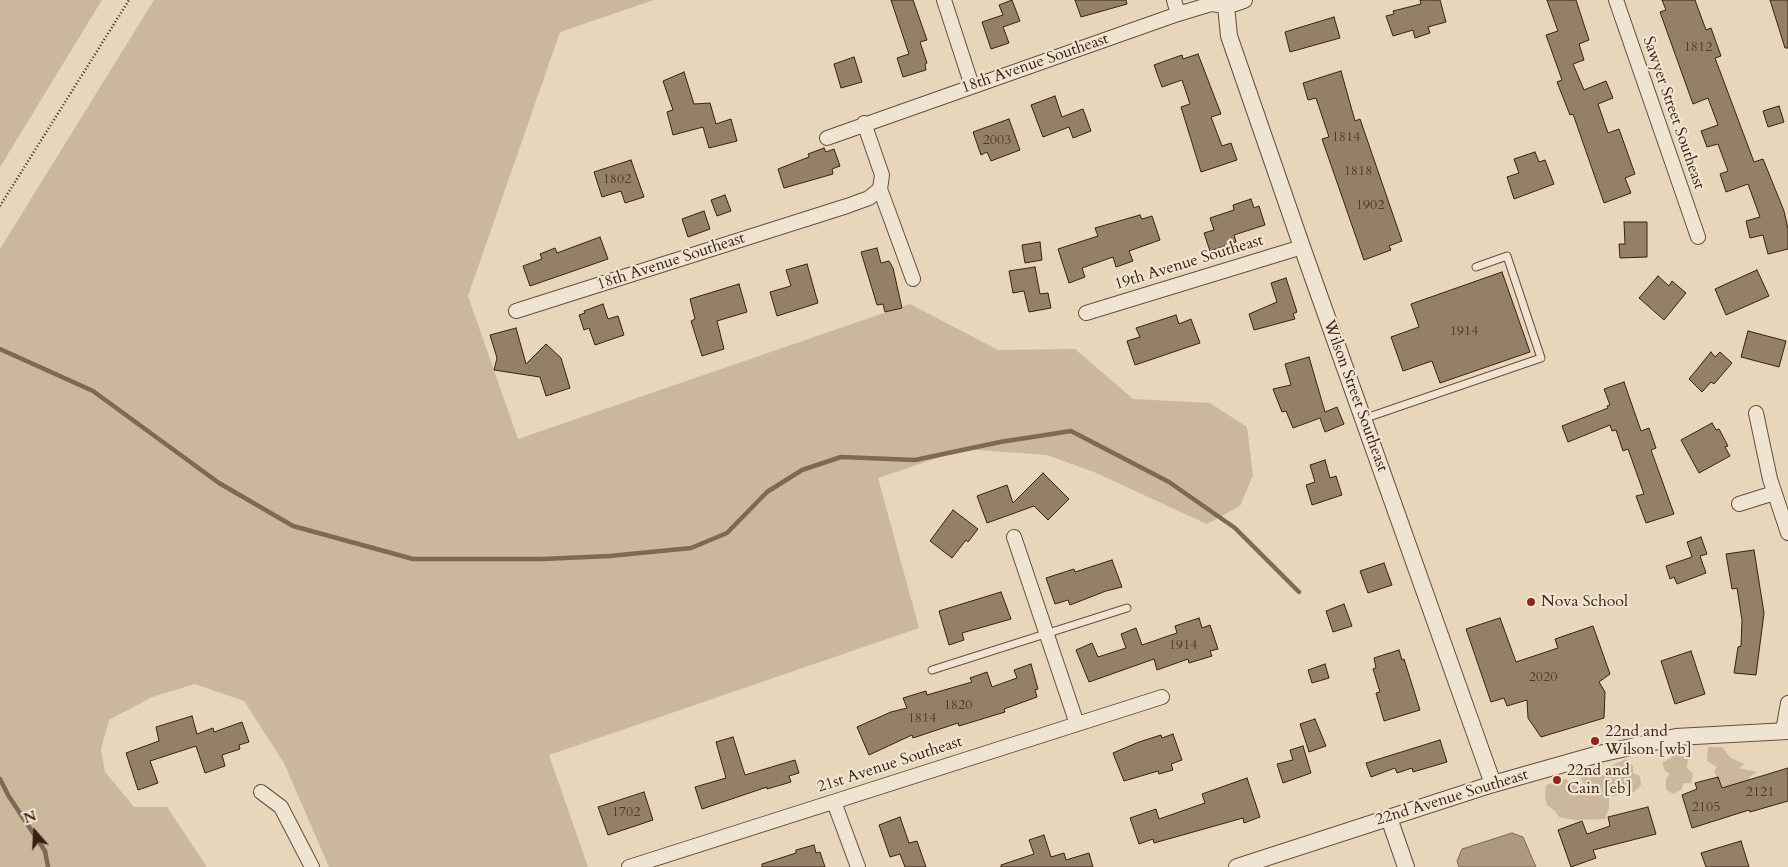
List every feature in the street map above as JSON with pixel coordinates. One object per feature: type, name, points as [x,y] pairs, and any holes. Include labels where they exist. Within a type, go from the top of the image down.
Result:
[{"type":"street","points":[[944,0],[972,86]]},
{"type":"street","points":[[1174,0],[1178,14]]},
{"type":"street","name":"18th Avenue Southeast","points":[[827,138],[864,123],[1178,14],[1211,4],[1226,6],[1244,0]]},
{"type":"street","name":"Sawyer Street Southeast","points":[[1616,0],[1698,237]]},
{"type":"street","name":"Wilson Street Southeast","points":[[1226,6],[1229,36],[1493,784]]},
{"type":"street","points":[[864,123],[882,175],[880,189],[913,279]]},
{"type":"street","name":"18th Avenue Southeast","points":[[516,311],[847,206],[869,198],[880,189]]},
{"type":"street","name":"19th Avenue Southeast","points":[[1086,314],[1302,247]]},
{"type":"street","points":[[1756,413],[1763,454],[1788,533]]},
{"type":"street","points":[[1739,504],[1774,493]]},
{"type":"street","points":[[1014,537],[1077,724]]},
{"type":"street","name":"21st Avenue Southeast","points":[[629,867],[1162,697]]},
{"type":"street","points":[[1785,731],[1788,703]]},
{"type":"street","name":"22nd Avenue Southeast","points":[[1238,867],[1493,784],[1644,743],[1722,733],[1785,731]]},
{"type":"street","points":[[261,792],[282,806],[312,867]]},
{"type":"street","points":[[834,802],[858,867]]},
{"type":"street","points":[[1389,818],[1406,867]]},
{"type":"lane","points":[[1363,420],[1541,358],[1507,256],[1476,267]]},
{"type":"lane","points":[[932,670],[1128,608]]},
{"type":"path","points":[[0,206],[129,0]]},
{"type":"shaded area","points":[[0,0],[102,0],[0,167]]},
{"type":"shaded area","points":[[154,0],[654,0],[560,32],[468,296],[518,439],[910,304],[998,350],[1075,349],[1133,399],[1210,403],[1247,427],[1253,475],[1240,506],[1207,524],[1094,472],[1047,455],[964,449],[878,478],[919,628],[549,755],[588,867],[329,867],[284,763],[244,701],[195,684],[152,697],[109,720],[101,749],[105,772],[134,807],[167,807],[207,867],[0,867],[0,249]]},
{"type":"shaded area","points":[[1708,747],[1722,747],[1731,758],[1745,764],[1739,768],[1757,772],[1750,776],[1748,789],[1729,803],[1714,771],[1717,767],[1707,761]]},
{"type":"shaded area","points":[[1680,752],[1688,759],[1687,768],[1693,774],[1691,783],[1684,783],[1681,790],[1673,794],[1666,789],[1666,778],[1670,774],[1665,771],[1662,763]]},
{"type":"shaded area","points":[[1626,759],[1633,766],[1633,773],[1640,776],[1641,785],[1634,792],[1609,797],[1609,808],[1605,819],[1575,820],[1559,817],[1547,805],[1545,796],[1546,785],[1566,779],[1575,786],[1585,785],[1580,777],[1590,774],[1599,778],[1613,765]]},
{"type":"shaded area","points":[[1512,833],[1523,837],[1536,867],[1459,867],[1457,861],[1462,849]]},
{"type":"building","points":[[891,0],[913,0],[927,40],[920,42],[927,63],[925,64],[926,70],[903,77],[897,58],[909,54]]},
{"type":"building","points":[[1012,0],[1020,21],[1003,27],[1009,43],[991,49],[982,22],[1003,15],[999,5]]},
{"type":"building","points":[[1075,0],[1126,0],[1127,4],[1081,17]]},
{"type":"building","points":[[1420,0],[1440,0],[1446,22],[1428,27],[1430,33],[1415,38],[1413,30],[1393,36],[1386,16],[1394,14],[1393,11],[1421,4]]},
{"type":"building","points":[[1547,0],[1576,0],[1589,40],[1579,44],[1584,60],[1573,64],[1584,90],[1606,81],[1613,98],[1598,104],[1608,133],[1619,129],[1635,174],[1625,178],[1631,193],[1604,203],[1573,114],[1570,115],[1557,82],[1562,80],[1546,35],[1558,31]]},
{"type":"building","points":[[1662,0],[1695,0],[1706,30],[1711,28],[1721,56],[1715,58],[1754,162],[1763,159],[1784,211],[1788,229],[1788,249],[1768,254],[1763,235],[1750,238],[1746,221],[1760,217],[1748,184],[1726,192],[1720,174],[1728,171],[1718,144],[1707,147],[1701,131],[1718,125],[1708,98],[1693,104],[1660,12],[1666,10]]},
{"type":"building","points":[[1770,0],[1788,0],[1788,48],[1785,48]]},
{"type":"building","points":[[1334,17],[1340,38],[1290,52],[1285,32]]},
{"type":"building","points":[[1198,54],[1221,114],[1211,117],[1222,146],[1231,143],[1237,160],[1201,172],[1181,107],[1190,104],[1182,80],[1162,87],[1154,65],[1182,55],[1183,59]]},
{"type":"building","points":[[854,57],[862,82],[841,88],[834,64]]},
{"type":"building","points":[[1341,71],[1355,121],[1360,119],[1402,241],[1389,246],[1391,250],[1364,260],[1322,139],[1329,137],[1316,98],[1308,100],[1303,83]]},
{"type":"building","points":[[684,72],[694,104],[710,103],[716,124],[731,119],[737,141],[709,148],[703,127],[673,135],[667,112],[673,110],[663,81]]},
{"type":"building","points":[[1055,96],[1062,117],[1083,109],[1091,131],[1073,138],[1069,127],[1043,137],[1031,105]]},
{"type":"building","points":[[1779,106],[1784,122],[1768,127],[1763,111]]},
{"type":"building","points":[[1009,119],[1020,150],[991,161],[987,152],[981,155],[973,132]]},
{"type":"building","points":[[824,148],[826,152],[834,149],[840,166],[832,169],[833,174],[784,188],[778,169],[809,157],[808,154]]},
{"type":"building","points":[[1535,152],[1539,162],[1545,160],[1554,184],[1514,199],[1507,177],[1519,173],[1514,159]]},
{"type":"building","points":[[631,160],[644,197],[625,203],[621,191],[602,197],[594,172]]},
{"type":"building","points":[[725,195],[731,211],[717,216],[711,200]]},
{"type":"building","points":[[1251,199],[1254,208],[1259,206],[1265,225],[1234,235],[1236,242],[1210,251],[1204,233],[1214,230],[1210,218],[1234,210],[1233,205]]},
{"type":"building","points":[[704,211],[710,229],[688,237],[682,219]]},
{"type":"building","points":[[1140,215],[1142,219],[1152,216],[1160,240],[1129,251],[1133,261],[1116,267],[1113,257],[1082,268],[1085,277],[1069,283],[1058,249],[1098,236],[1095,228]]},
{"type":"building","points":[[1624,222],[1647,222],[1647,257],[1620,258],[1619,244],[1625,244]]},
{"type":"building","points":[[600,237],[608,259],[530,286],[523,266],[542,259],[540,254],[555,248],[557,253]]},
{"type":"building","points":[[1040,242],[1042,260],[1025,263],[1022,245]]},
{"type":"building","points":[[877,248],[881,263],[889,261],[893,268],[902,308],[885,312],[883,304],[877,305],[861,252]]},
{"type":"building","points":[[807,264],[818,303],[777,316],[770,292],[791,286],[786,270]]},
{"type":"building","points":[[1035,267],[1040,294],[1048,293],[1051,308],[1029,312],[1024,291],[1013,293],[1009,271]]},
{"type":"building","points":[[1757,270],[1769,296],[1726,315],[1715,289]]},
{"type":"building","points":[[1502,272],[1530,352],[1440,383],[1432,361],[1403,371],[1391,337],[1419,327],[1411,304]]},
{"type":"building","points":[[1658,276],[1669,286],[1672,281],[1686,293],[1664,320],[1639,298]]},
{"type":"building","points":[[1286,278],[1297,312],[1293,314],[1295,319],[1254,330],[1249,314],[1277,302],[1271,283]]},
{"type":"building","points":[[739,284],[747,312],[717,321],[724,349],[702,356],[691,321],[695,319],[690,299]]},
{"type":"building","points":[[603,304],[608,319],[618,316],[624,335],[595,345],[589,328],[584,330],[579,315],[585,313],[584,311]]},
{"type":"building","points":[[1176,315],[1179,324],[1191,319],[1200,343],[1135,365],[1127,341],[1140,337],[1136,328]]},
{"type":"building","points":[[516,328],[526,364],[546,344],[561,358],[570,388],[546,396],[540,377],[494,370],[497,358],[490,335]]},
{"type":"building","points":[[1748,331],[1786,341],[1779,367],[1741,357]]},
{"type":"building","points":[[1711,352],[1715,357],[1720,352],[1732,363],[1714,384],[1711,382],[1702,392],[1689,379]]},
{"type":"building","points":[[1309,357],[1325,412],[1337,407],[1344,424],[1325,432],[1320,418],[1293,428],[1286,411],[1282,412],[1273,389],[1291,385],[1285,364]]},
{"type":"building","points":[[1624,382],[1641,431],[1649,428],[1656,448],[1651,450],[1674,514],[1646,523],[1636,496],[1644,494],[1628,449],[1623,451],[1616,430],[1612,431],[1610,425],[1568,442],[1562,426],[1608,408],[1607,406],[1610,405],[1604,389]]},
{"type":"building","points":[[1712,423],[1716,430],[1719,429],[1728,446],[1725,447],[1730,456],[1699,473],[1681,440]]},
{"type":"building","points":[[1325,460],[1330,478],[1336,476],[1342,495],[1312,505],[1306,485],[1315,482],[1310,465]]},
{"type":"building","points":[[1043,473],[1069,499],[1048,520],[1034,506],[987,523],[977,496],[1007,485],[1013,503]]},
{"type":"building","points":[[953,510],[978,529],[968,542],[966,540],[952,558],[930,541]]},
{"type":"building","points":[[1701,537],[1707,554],[1700,556],[1706,573],[1677,584],[1674,577],[1670,579],[1666,566],[1692,557],[1687,542]]},
{"type":"building","points":[[1754,550],[1764,613],[1756,675],[1734,673],[1738,647],[1741,646],[1742,620],[1737,588],[1732,589],[1726,554]]},
{"type":"building","points":[[1112,560],[1122,587],[1070,605],[1068,600],[1055,604],[1046,578],[1074,569],[1075,572]]},
{"type":"building","points":[[1384,563],[1392,585],[1368,593],[1360,571]]},
{"type":"building","points":[[1001,592],[1011,619],[962,633],[964,640],[949,645],[939,611]]},
{"type":"building","points":[[1344,604],[1352,626],[1333,632],[1326,611]]},
{"type":"building","points":[[1199,618],[1202,628],[1210,625],[1218,649],[1210,651],[1212,656],[1189,663],[1188,659],[1157,670],[1154,659],[1089,682],[1076,650],[1092,643],[1098,657],[1126,648],[1121,634],[1136,628],[1142,645],[1177,633],[1175,626]]},
{"type":"building","points":[[1500,618],[1516,662],[1558,648],[1555,639],[1593,626],[1610,674],[1599,682],[1605,692],[1604,718],[1541,737],[1528,718],[1527,700],[1507,706],[1504,698],[1491,702],[1466,629]]},
{"type":"building","points":[[1399,650],[1402,660],[1404,659],[1420,710],[1384,721],[1376,693],[1380,692],[1373,669],[1376,668],[1374,658]]},
{"type":"building","points":[[1691,651],[1705,694],[1675,704],[1661,661]]},
{"type":"building","points":[[1031,664],[1038,689],[1035,690],[1037,697],[1004,709],[1005,712],[959,726],[958,723],[913,738],[912,735],[869,755],[857,727],[891,712],[907,708],[903,698],[926,691],[927,695],[972,682],[970,678],[987,672],[992,687],[1017,678],[1014,670]]},
{"type":"building","points":[[1325,664],[1329,678],[1312,683],[1308,670]]},
{"type":"building","points":[[192,716],[197,734],[213,728],[214,732],[242,722],[249,742],[239,745],[240,749],[222,755],[225,766],[205,773],[196,746],[150,761],[158,783],[138,790],[126,753],[159,741],[156,727]]},
{"type":"building","points":[[1315,719],[1326,746],[1309,752],[1300,724]]},
{"type":"building","points":[[1173,734],[1182,760],[1171,764],[1173,770],[1159,774],[1158,771],[1124,781],[1113,753],[1161,735],[1162,738]]},
{"type":"building","points":[[733,737],[745,775],[795,760],[799,773],[789,776],[791,782],[767,789],[767,787],[702,809],[695,787],[726,778],[716,742]]},
{"type":"building","points":[[1440,740],[1447,762],[1413,772],[1412,768],[1397,773],[1395,768],[1371,777],[1366,763]]},
{"type":"building","points":[[1303,746],[1311,773],[1283,783],[1277,764],[1293,760],[1290,750]]},
{"type":"building","points":[[1788,768],[1788,801],[1750,812],[1749,810],[1692,828],[1682,795],[1697,789],[1695,783],[1718,777],[1722,788]]},
{"type":"building","points":[[1247,778],[1260,817],[1244,823],[1243,818],[1154,843],[1153,839],[1139,844],[1130,818],[1156,809],[1159,819],[1205,803],[1202,794]]},
{"type":"building","points":[[644,792],[653,820],[608,835],[598,807]]},
{"type":"building","points":[[1648,807],[1656,834],[1593,850],[1596,858],[1571,867],[1558,830],[1582,821],[1587,834],[1610,826],[1608,817]]},
{"type":"building","points":[[900,817],[909,843],[917,841],[926,867],[905,867],[900,854],[890,857],[879,825]]},
{"type":"building","points":[[1044,835],[1051,857],[1064,853],[1066,860],[1089,853],[1093,867],[1001,867],[1001,865],[1034,854],[1029,840]]},
{"type":"building","points":[[1741,841],[1749,867],[1706,867],[1701,853]]},
{"type":"building","points":[[814,845],[816,853],[820,852],[825,867],[762,867],[762,864]]},
{"type":"waterway","points":[[0,349],[93,391],[219,483],[293,526],[413,559],[543,559],[610,556],[691,548],[727,533],[767,492],[802,470],[841,457],[915,460],[1000,442],[1071,431],[1169,482],[1235,528],[1299,592]]},
{"type":"waterway","points":[[0,779],[8,795],[45,851],[48,867]]},
{"type":"place","name":"Nova School","points":[[1531,602]]},
{"type":"place","name":"22nd and Wilson [wb]","points":[[1595,741]]},
{"type":"place","name":"22nd and Cain [eb]","points":[[1557,780]]}]
